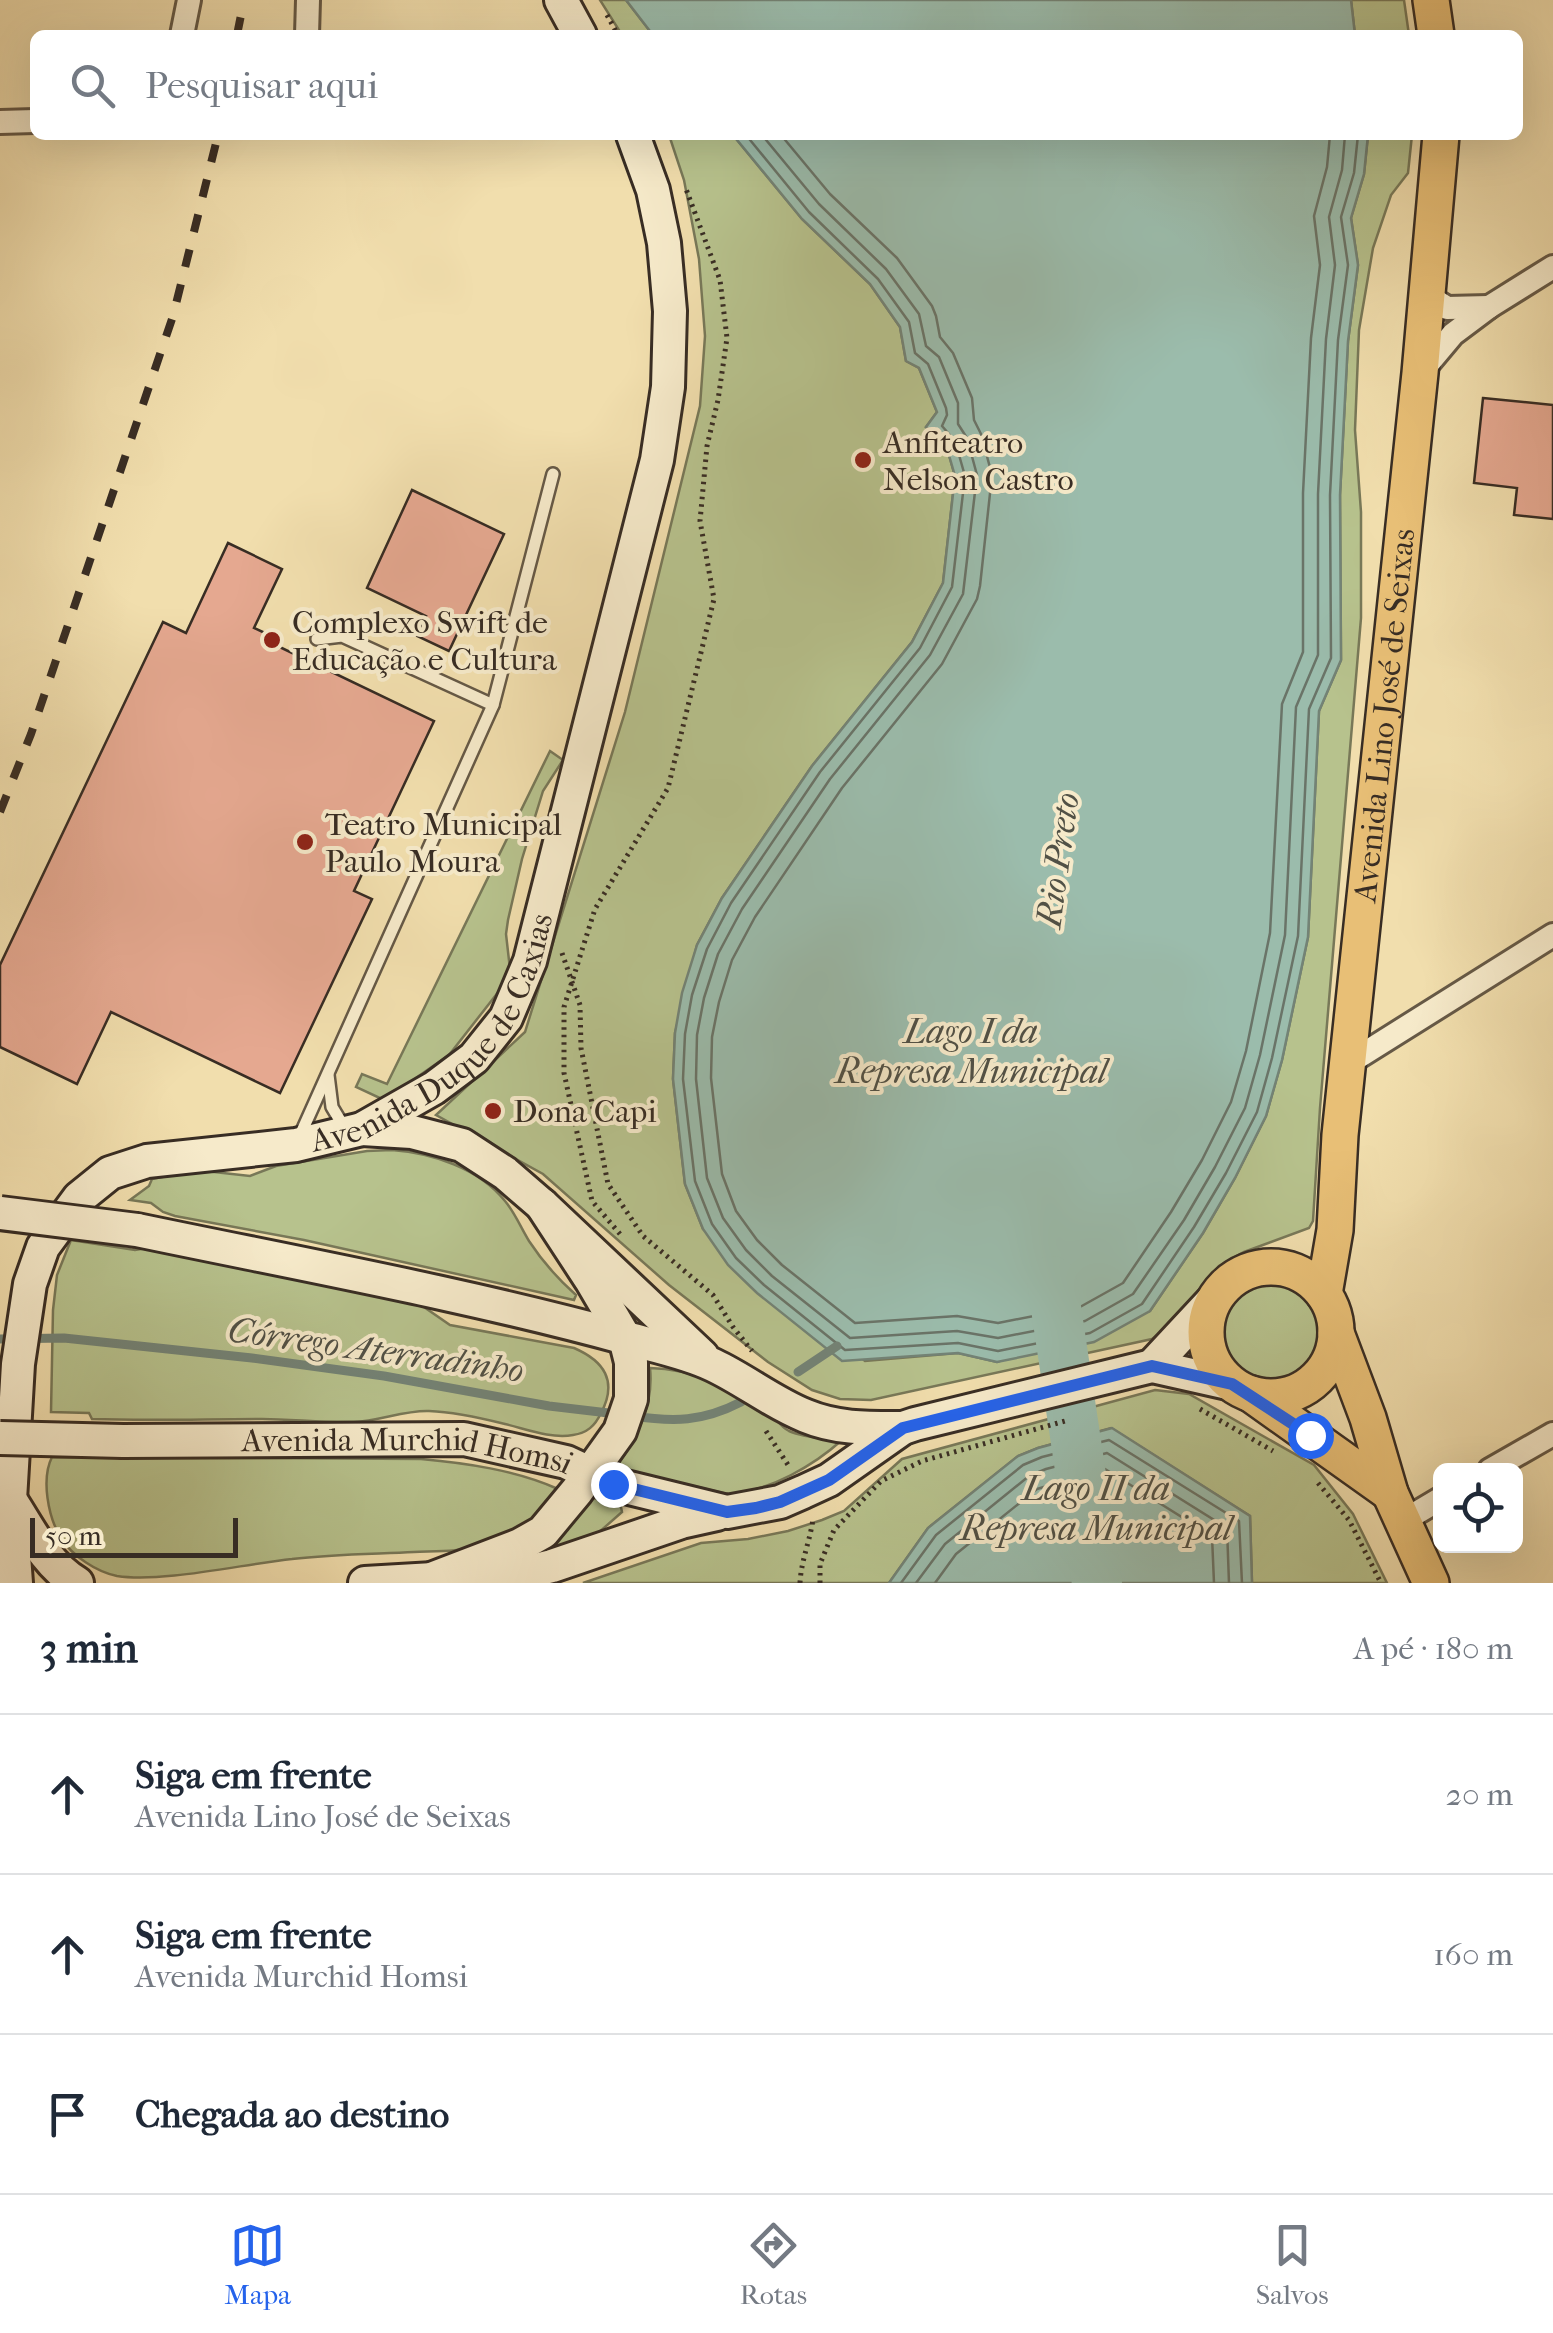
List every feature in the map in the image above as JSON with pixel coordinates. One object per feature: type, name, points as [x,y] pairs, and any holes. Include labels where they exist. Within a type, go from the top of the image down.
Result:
[{"type":"main road","points":[[561,0],[577,30]]},
{"type":"main road","points":[[1431,0],[1435,30]]},
{"type":"main road","name":"Avenida Duque de Caxias","points":[[16,1583],[10,1500],[18,1364],[30,1284],[42,1247],[79,1198],[110,1173],[147,1161],[296,1146],[355,1131],[434,1088],[474,1058],[506,1018],[530,961],[657,460],[668,387],[670,311],[664,243],[653,190],[635,140]]},
{"type":"main road","name":"Avenida Lino José de Seixas","points":[[1324,1294],[1335,1230],[1340,1135],[1441,140]]},
{"type":"main road","points":[[355,1131],[412,1132],[462,1145],[506,1173],[709,1362]]},
{"type":"main road","points":[[434,1578],[520,1545],[543,1532],[620,1431],[631,1398],[631,1362],[624,1338],[542,1206]]},
{"type":"main road","name":"Avenida Murchid Homsi","points":[[0,1213],[137,1230],[459,1296],[709,1362],[808,1418],[842,1426],[903,1428],[1145,1367],[1241,1389]]},
{"type":"main road","points":[[1145,1367],[1233,1280],[1252,1270],[1292,1270],[1324,1294],[1334,1313],[1333,1354],[1309,1386],[1290,1395],[1270,1398],[1241,1389]]},
{"type":"main road","points":[[1219,1294],[1210,1312],[1207,1332],[1218,1370],[1397,1507]]},
{"type":"main road","points":[[1336,1333],[1397,1507],[1431,1583]]},
{"type":"main road","name":"Avenida Murchid Homsi","points":[[0,1438],[464,1439],[566,1462],[613,1484],[727,1512],[768,1505],[829,1480],[903,1428]]},
{"type":"main road","points":[[10,1500],[46,1556],[77,1583]]},
{"type":"main road","points":[[365,1583],[520,1574],[681,1522],[727,1512]]},
{"type":"street","points":[[183,30],[189,0]]},
{"type":"street","points":[[307,30],[308,0]]},
{"type":"street","points":[[0,122],[30,122]]},
{"type":"street","points":[[1420,373],[1453,334],[1489,306],[1553,267]]},
{"type":"street","points":[[1427,295],[1448,308],[1489,306]]},
{"type":"street","points":[[1349,1063],[1553,935]]},
{"type":"street","points":[[1502,1463],[1553,1434]]},
{"type":"street","points":[[1397,1507],[1433,1501]]},
{"type":"lane","points":[[296,1146],[494,705],[553,474]]},
{"type":"lane","points":[[318,639],[342,636],[494,705]]},
{"type":"lane","points":[[328,1071],[332,1107],[355,1131]]},
{"type":"path","points":[[627,1243],[592,1200],[564,1074],[564,1007],[595,909],[668,788],[714,600],[700,520],[707,446],[727,338],[720,280],[683,181]]},
{"type":"path","points":[[560,948],[580,1005],[581,1048],[608,1184],[643,1236],[713,1295],[753,1352]]},
{"type":"path","points":[[767,1395],[757,1418],[813,1514],[800,1583]]},
{"type":"path","points":[[1187,1401],[1279,1454]]},
{"type":"path","points":[[820,1583],[820,1564],[834,1530],[882,1482],[922,1461],[1036,1429]]},
{"type":"path","points":[[1310,1472],[1349,1520],[1381,1583]]},
{"type":"green space","points":[[600,0],[626,0],[649,30],[619,30]]},
{"type":"green space","points":[[1351,0],[1404,0],[1408,30],[1354,30]]},
{"type":"green space","points":[[671,140],[737,140],[802,219],[870,284],[900,327],[906,361],[919,368],[937,412],[926,427],[946,445],[955,476],[943,583],[912,642],[812,766],[722,898],[697,945],[675,1033],[673,1079],[685,1184],[703,1229],[865,1361],[958,1353],[997,1362],[1150,1311],[1203,1233],[1266,1116],[1308,937],[1319,711],[1341,660],[1340,495],[1348,341],[1358,265],[1351,218],[1364,174],[1367,140],[1411,140],[1408,173],[1391,195],[1373,248],[1359,330],[1355,430],[1361,512],[1361,618],[1313,1221],[1309,1228],[1244,1252],[1219,1266],[1182,1317],[1152,1339],[871,1400],[840,1399],[812,1390],[768,1362],[669,1285],[543,1174],[436,1115],[525,1032],[625,712],[700,406],[705,336],[699,259],[684,180]]},
{"type":"green space","points":[[550,751],[563,760],[543,791],[522,859],[508,920],[510,969],[503,986],[449,1055],[384,1100],[356,1087],[362,1074],[387,1084]]},
{"type":"green space","points":[[392,1150],[454,1164],[494,1189],[539,1256],[576,1295],[574,1300],[304,1240],[175,1216],[151,1203],[130,1200],[152,1179],[196,1170],[250,1176],[276,1166]]},
{"type":"green space","points":[[71,1240],[135,1250],[147,1248],[421,1305],[450,1325],[574,1348],[593,1359],[605,1373],[606,1402],[590,1428],[565,1436],[429,1411],[342,1422],[92,1419],[89,1413],[51,1412],[57,1275]]},
{"type":"green space","points":[[1271,1279],[1291,1283],[1308,1294],[1319,1311],[1323,1331],[1319,1351],[1308,1368],[1291,1379],[1271,1383],[1251,1379],[1234,1368],[1223,1351],[1219,1331],[1223,1311],[1234,1294],[1251,1283]]},
{"type":"green space","points":[[650,1368],[681,1372],[725,1387],[766,1410],[789,1431],[842,1440],[791,1475],[732,1495],[615,1468],[642,1421],[651,1382]]},
{"type":"green space","points":[[1155,1390],[1189,1394],[1314,1465],[1353,1514],[1387,1583],[1252,1583],[1250,1516],[1111,1428],[1018,1456],[928,1528],[889,1583],[583,1583],[701,1543],[748,1539],[822,1520],[844,1511],[902,1459]]},
{"type":"green space","points":[[52,1457],[421,1459],[490,1468],[558,1489],[547,1509],[528,1525],[474,1547],[307,1557],[180,1575],[117,1576],[78,1557],[61,1538],[48,1498],[47,1476]]},
{"type":"green space","points":[[583,1496],[609,1501],[621,1507],[622,1512],[597,1534],[548,1551],[582,1505]]},
{"type":"water","points":[[626,0],[1351,0],[1354,30],[649,30]]},
{"type":"water","name":"Lago I da Represa Municipal","points":[[737,140],[1367,140],[1364,174],[1351,218],[1358,265],[1348,341],[1340,495],[1341,660],[1319,711],[1308,937],[1282,1060],[1266,1116],[1203,1233],[1150,1311],[1094,1342],[997,1362],[958,1353],[842,1361],[728,1265],[703,1229],[685,1184],[673,1079],[675,1033],[697,945],[722,898],[812,766],[912,642],[943,583],[955,476],[946,445],[926,427],[937,412],[919,368],[906,361],[900,327],[870,284],[802,219]]},
{"type":"water","name":"Lago II da Represa Municipal","points":[[1112,1428],[1250,1516],[1252,1583],[889,1583],[928,1528],[1018,1456]]},
{"type":"building","points":[[1483,398],[1553,405],[1553,519],[1514,515],[1517,488],[1474,483]]},
{"type":"building","points":[[412,490],[504,534],[449,651],[417,636],[426,616],[367,588]]},
{"type":"building","name":"Teatro Municipal Paulo Moura","points":[[228,543],[282,569],[254,628],[265,633],[263,639],[434,721],[354,891],[372,899],[280,1093],[111,1012],[77,1084],[0,1047],[0,965],[163,622],[186,633]]},
{"type":"waterway","name":"Rio Preto","points":[[1052,1281],[1097,1583]]},
{"type":"waterway","name":"Córrego Aterradinho","points":[[0,1339],[64,1338],[252,1358],[617,1414]]},
{"type":"waterway","name":"Córrego Aterradinho","points":[[798,1372],[837,1346]]},
{"type":"waterway","name":"Córrego Aterradinho","points":[[632,1416],[688,1419],[741,1402]]},
{"type":"railway","points":[[238,30],[244,0]]},
{"type":"railway","points":[[0,812],[31,734],[173,316],[217,140]]},
{"type":"place","name":"Anfiteatro Nelson Castro","points":[[863,460]]},
{"type":"place","name":"Complexo Swift de Educação e Cultura","points":[[272,640]]},
{"type":"place","name":"Teatro Municipal Paulo Moura","points":[[305,842]]},
{"type":"place","name":"Dona Capi","points":[[493,1111]]},
{"type":"route","points":[[613,1484],[727,1512],[756,1508],[829,1480],[903,1428],[1152,1366],[1232,1384],[1310,1435]]}]
